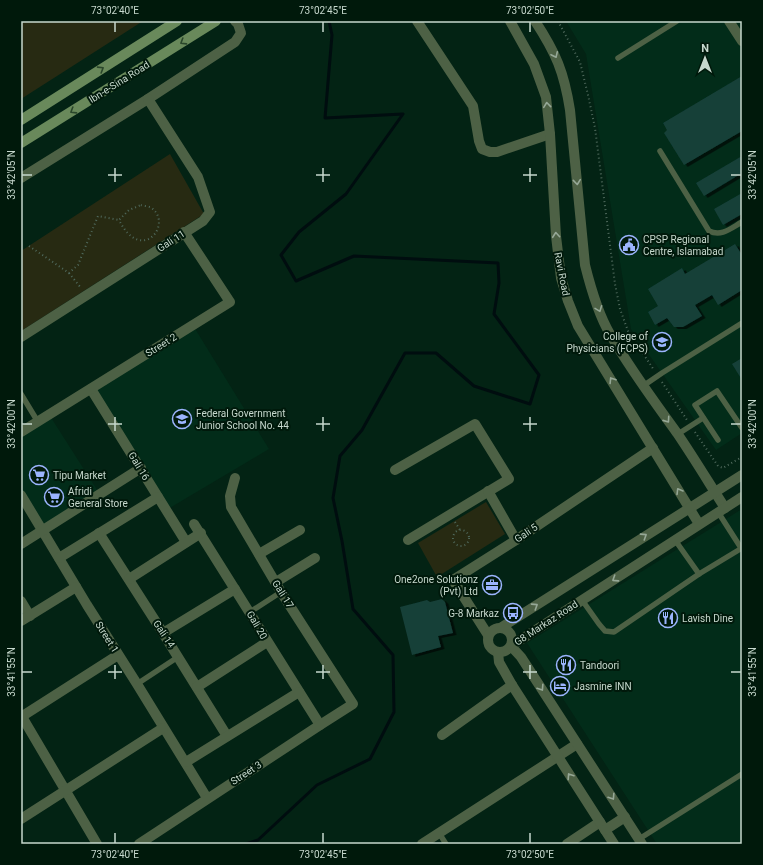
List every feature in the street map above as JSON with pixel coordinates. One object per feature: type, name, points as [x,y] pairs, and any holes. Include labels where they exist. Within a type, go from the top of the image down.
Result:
[{"type":"main road","name":"Ibn-e-Sina Road","points":[[21,120],[177,21]]},
{"type":"main road","name":"Ibn-e-Sina Road","points":[[21,144],[216,21]]},
{"type":"street","points":[[21,178],[148,99],[235,42],[241,33],[238,24],[235,21]]},
{"type":"street","points":[[417,21],[473,106],[479,141],[482,149],[490,152],[497,152],[550,134]]},
{"type":"street","name":"Ravi Road","points":[[510,21],[534,64],[546,97],[550,134],[556,236],[561,278],[568,301],[578,326],[699,524]]},
{"type":"street","points":[[535,21],[556,56],[566,86],[570,110],[586,265],[591,287],[609,334],[643,386],[678,434],[715,492],[721,510]]},
{"type":"street","points":[[729,21],[742,41]]},
{"type":"street","name":"Gali 11","points":[[21,337],[203,221],[210,212],[198,177],[148,99]]},
{"type":"street","name":"Street 2","points":[[21,432],[230,302],[184,232]]},
{"type":"street","name":"Gali 16","points":[[91,389],[186,542]]},
{"type":"street","points":[[395,470],[475,424],[509,479],[408,540]]},
{"type":"street","name":"Gali 5","points":[[488,635],[453,580],[516,540],[653,448]]},
{"type":"street","points":[[21,544],[141,468]]},
{"type":"street","name":"G8 Markaz Road","points":[[502,627],[742,475]]},
{"type":"street","name":"Gali 17","points":[[235,478],[230,496],[231,507],[281,592],[353,704]]},
{"type":"street","points":[[488,491],[516,540]]},
{"type":"street","name":"Street 1","points":[[21,495],[76,588],[163,728],[186,762],[207,798]]},
{"type":"street","name":"G8 Markaz Road","points":[[641,841],[521,657],[511,646],[742,497]]},
{"type":"street","points":[[59,558],[158,498]]},
{"type":"street","name":"Gali 20","points":[[194,524],[320,725]]},
{"type":"street","points":[[259,554],[300,530]]},
{"type":"street","name":"Gali 14","points":[[99,533],[228,736]]},
{"type":"street","points":[[129,579],[200,533]]},
{"type":"street","points":[[276,582],[315,558]]},
{"type":"street","points":[[21,601],[25,618],[76,588]]},
{"type":"street","points":[[163,633],[235,589]]},
{"type":"street","points":[[502,627],[511,634],[511,646],[505,651],[498,652],[493,650],[488,643],[488,635],[494,629],[502,627]]},
{"type":"street","points":[[197,687],[267,642]]},
{"type":"street","points":[[498,652],[499,662],[512,685],[614,844]]},
{"type":"street","points":[[97,844],[21,716],[118,655]]},
{"type":"street","points":[[442,735],[512,685]]},
{"type":"street","points":[[186,762],[299,692]]},
{"type":"street","name":"Street 3","points":[[140,844],[207,798],[353,704]]},
{"type":"street","points":[[21,819],[163,728]]},
{"type":"street","points":[[422,844],[577,744]]},
{"type":"street","points":[[567,844],[625,817]]},
{"type":"lane","points":[[618,58],[677,21]]},
{"type":"lane","points":[[660,150],[709,231],[715,234],[722,233],[742,222]]},
{"type":"lane","points":[[643,386],[658,375],[742,323]]},
{"type":"lane","points":[[718,440],[695,405],[716,391],[742,428]]},
{"type":"lane","points":[[21,394],[38,422]]},
{"type":"lane","points":[[678,434],[703,418]]},
{"type":"lane","points":[[582,600],[605,631],[614,632],[699,574],[741,548],[721,510]]},
{"type":"lane","points":[[675,540],[699,574]]},
{"type":"lane","points":[[250,612],[281,592]]},
{"type":"lane","points":[[137,684],[178,657]]},
{"type":"lane","points":[[641,841],[742,774]]},
{"type":"lane","points":[[439,833],[446,844]]},
{"type":"path","points":[[558,21],[580,62],[588,95],[595,128],[615,284],[620,309],[628,331],[718,466],[723,468],[742,457]]},
{"type":"path","points":[[69,273],[78,265],[98,216],[119,220],[128,234],[140,241],[147,241],[159,228],[159,222],[155,213],[150,207],[141,205],[129,210],[119,220]]},
{"type":"path","points":[[29,246],[69,273],[87,294]]},
{"type":"path","points":[[454,521],[460,530],[465,531],[469,537],[467,542],[461,546],[454,542],[453,537],[455,532],[460,530]]},
{"type":"shaded area","points":[[21,21],[143,21],[21,99]]},
{"type":"shaded area","points":[[566,21],[742,21],[742,433],[716,450],[631,329],[586,54]]},
{"type":"shaded area","points":[[170,154],[204,214],[21,331],[21,251]]},
{"type":"shaded area","name":"Federal Government Junior School No. 44","points":[[194,327],[269,449],[168,509],[95,389]]},
{"type":"shaded area","name":"Tipu Market","points":[[50,416],[99,493],[42,528],[21,492],[21,434]]},
{"type":"shaded area","points":[[486,502],[505,534],[437,577],[418,543]]},
{"type":"shaded area","points":[[742,509],[742,844],[657,844],[527,643]]},
{"type":"building","points":[[742,76],[742,131],[684,165],[664,133],[667,130],[663,123]]},
{"type":"building","points":[[742,156],[742,173],[704,196],[696,183]]},
{"type":"building","points":[[742,193],[742,214],[723,225],[714,209]]},
{"type":"building","points":[[735,244],[742,255],[742,290],[718,305],[712,295],[695,305],[702,316],[683,327],[674,327],[667,318],[655,325],[648,312],[658,306],[648,289],[682,268],[685,274]]},
{"type":"building","points":[[742,358],[742,380],[732,364]]},
{"type":"building","points":[[442,599],[445,602],[453,633],[438,636],[441,647],[412,655],[400,607],[427,600],[430,602]]},
{"type":"waterway","points":[[246,844],[258,840],[317,785],[370,759],[394,712],[393,655],[353,609],[342,541],[333,498],[340,456],[362,430],[405,353],[436,353],[474,386],[530,404],[539,375],[494,314],[499,283],[498,263],[354,256],[296,281],[281,255],[299,232],[346,194],[403,114],[325,118],[332,35],[329,21]]},
{"type":"place","name":"CPSP Regional Centre, Islamabad","points":[[629,245]]},
{"type":"place","name":"College of Physicians (FCPS)","points":[[662,342]]},
{"type":"place","name":"Federal Government Junior School No. 44","points":[[182,419]]},
{"type":"place","name":"Tipu Market","points":[[39,475]]},
{"type":"place","name":"Afridi General Store","points":[[54,497]]},
{"type":"place","name":"One2one Solutionz (Pvt) Ltd","points":[[492,585]]},
{"type":"place","name":"G-8 Markaz","points":[[513,613]]},
{"type":"place","name":"Lavish Dine","points":[[668,618]]},
{"type":"place","name":"Tandoori","points":[[566,665]]},
{"type":"place","name":"Jasmine INN","points":[[560,686]]}]
